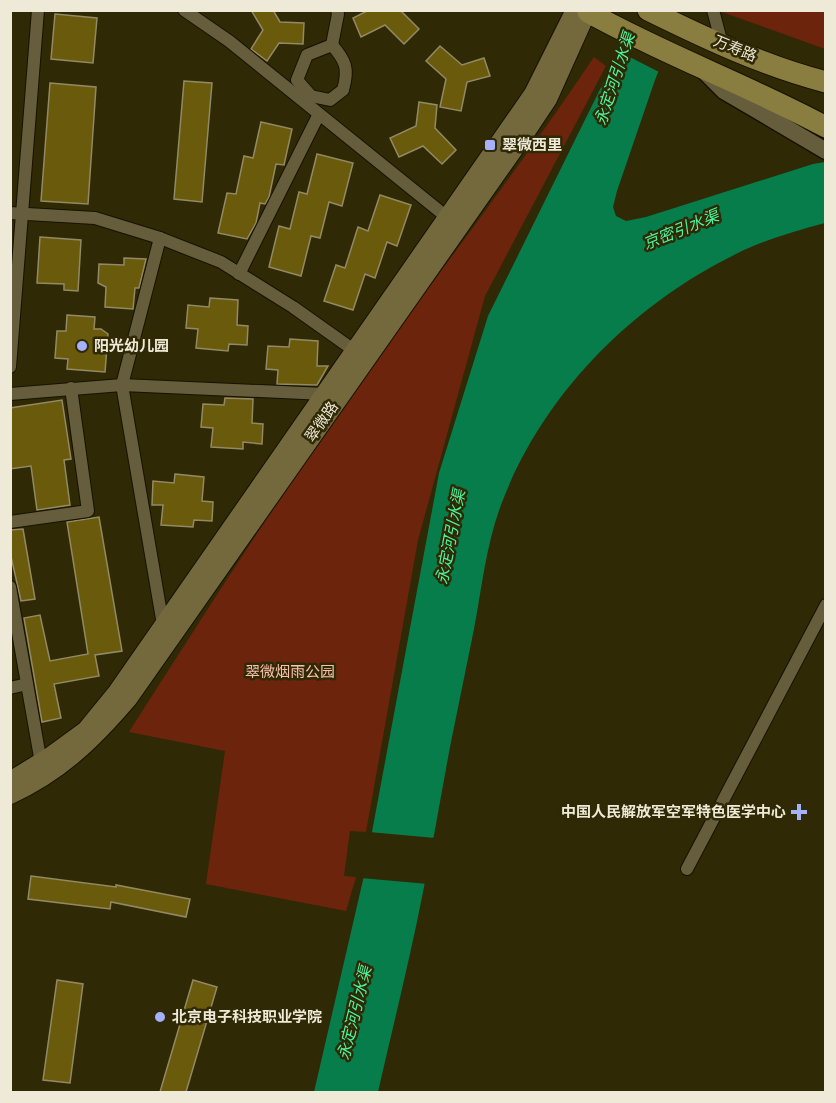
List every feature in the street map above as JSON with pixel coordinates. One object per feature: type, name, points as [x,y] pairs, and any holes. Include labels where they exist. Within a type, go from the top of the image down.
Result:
[{"type":"highway","name":"万寿路","points":[[648,10],[722,44],[825,82]]},
{"type":"highway","name":"万寿路","points":[[584,11],[825,127]]},
{"type":"main road","name":"翠微路","points":[[10,781],[86,730],[117,692],[448,218],[533,94],[584,11]]},
{"type":"main road","name":"翠微路","points":[[10,795],[59,767],[96,736],[128,699],[548,99],[584,11]]},
{"type":"street","points":[[10,367],[17,214],[38,10]]},
{"type":"street","points":[[184,10],[229,40],[448,218]]},
{"type":"street","points":[[332,45],[337,10]]},
{"type":"street","points":[[713,10],[722,44]]},
{"type":"street","points":[[332,45],[347,67],[343,90],[330,100],[310,96],[297,80],[307,55],[332,45]]},
{"type":"street","name":"万寿路","points":[[692,63],[724,91],[825,151]]},
{"type":"street","points":[[239,274],[319,114]]},
{"type":"street","points":[[17,214],[95,218],[160,238],[221,262],[293,307],[355,351]]},
{"type":"street","points":[[160,238],[122,385],[163,625]]},
{"type":"street","points":[[10,394],[122,385],[324,394]]},
{"type":"street","points":[[10,522],[88,511],[71,388]]},
{"type":"street","points":[[10,587],[40,763]]},
{"type":"street","points":[[687,870],[825,605]]},
{"type":"street","points":[[10,688],[27,684]]},
{"type":"green space","points":[[825,11],[825,49],[722,12]]},
{"type":"green space","name":"翠微烟雨公园","points":[[594,57],[606,66],[485,296],[418,540],[366,832],[350,831],[344,876],[356,877],[346,911],[206,884],[225,751],[129,732],[327,430]]},
{"type":"water","points":[[635,11],[682,11],[655,80],[617,191],[613,207],[616,216],[626,221],[646,217],[825,162],[825,223],[780,236],[736,254],[661,299],[595,357],[540,427],[501,505],[492,535],[418,917],[378,1092],[314,1092],[363,880],[439,473],[488,316],[615,59]]},
{"type":"pier","points":[[632,10],[685,10],[661,73],[616,50]]},
{"type":"pier","points":[[369,832],[435,838],[428,884],[361,878]]},
{"type":"building","points":[[251,10],[273,10],[280,22],[304,23],[303,44],[279,43],[267,61],[251,49],[263,30]]},
{"type":"building","points":[[369,10],[400,10],[419,29],[404,44],[385,25],[361,37],[353,18]]},
{"type":"building","points":[[55,14],[97,18],[93,63],[51,59]]},
{"type":"building","points":[[440,46],[462,65],[484,58],[490,76],[467,82],[461,111],[440,107],[446,79],[426,61]]},
{"type":"building","points":[[184,81],[212,83],[202,202],[174,199]]},
{"type":"building","points":[[50,83],[96,87],[88,204],[41,201]]},
{"type":"building","points":[[419,102],[437,105],[435,128],[456,150],[442,164],[423,146],[399,157],[390,138],[416,126]]},
{"type":"building","points":[[261,122],[292,129],[284,165],[276,164],[269,197],[265,204],[260,203],[256,223],[247,239],[218,233],[227,193],[236,194],[244,156],[253,158]]},
{"type":"building","points":[[317,154],[353,163],[342,206],[329,202],[320,238],[311,236],[301,276],[269,267],[279,226],[290,229],[299,192],[307,194]]},
{"type":"building","points":[[380,195],[411,205],[397,246],[387,242],[375,278],[365,274],[353,310],[324,301],[336,265],[345,268],[358,227],[368,231]]},
{"type":"building","points":[[40,237],[81,240],[78,291],[64,290],[64,284],[37,283]]},
{"type":"building","points":[[124,258],[146,259],[139,288],[135,288],[133,309],[105,307],[106,287],[98,283],[99,264],[124,265]]},
{"type":"building","points":[[210,298],[238,300],[237,325],[248,326],[247,345],[229,344],[228,351],[196,348],[198,329],[186,328],[188,305],[209,307]]},
{"type":"building","name":"阳光幼儿园","points":[[67,315],[95,317],[94,329],[101,329],[108,334],[105,372],[67,369],[68,359],[55,358],[57,331],[66,331]]},
{"type":"building","points":[[290,339],[318,341],[317,366],[328,366],[317,385],[277,384],[278,370],[266,369],[268,346],[289,347]]},
{"type":"building","points":[[225,398],[253,399],[252,423],[263,424],[262,444],[243,442],[243,449],[211,447],[213,428],[201,427],[203,404],[224,405]]},
{"type":"building","points":[[62,400],[71,459],[64,460],[70,505],[37,510],[31,466],[10,469],[10,408]]},
{"type":"building","points":[[175,474],[204,477],[202,501],[213,502],[212,521],[194,520],[193,527],[161,525],[163,505],[152,505],[153,481],[174,483]]},
{"type":"building","points":[[99,517],[122,651],[95,655],[99,676],[54,684],[61,718],[42,722],[24,618],[40,615],[50,661],[88,654],[67,522]]},
{"type":"building","points":[[23,529],[35,599],[21,601],[10,552],[10,530]]},
{"type":"building","points":[[31,876],[116,887],[116,885],[190,899],[186,917],[111,902],[110,909],[28,899]]},
{"type":"building","points":[[57,980],[83,984],[70,1083],[43,1080]]},
{"type":"building","points":[[193,980],[217,987],[186,1092],[160,1092]]},
{"type":"place","name":"翠微西里","points":[[490,145]]},
{"type":"place","name":"阳光幼儿园","points":[[82,346]]},
{"type":"place","name":"中国人民解放军空军特色医学中心","points":[[799,812]]},
{"type":"place","name":"北京电子科技职业学院","points":[[160,1017]]},
{"type":"water label","name":"永定河引水渠","points":[[615,79]]},
{"type":"water label","name":"京密引水渠","points":[[681,230]]},
{"type":"water label","name":"永定河引水渠","points":[[451,537]]},
{"type":"water label","name":"永定河引水渠","points":[[355,1013]]}]
